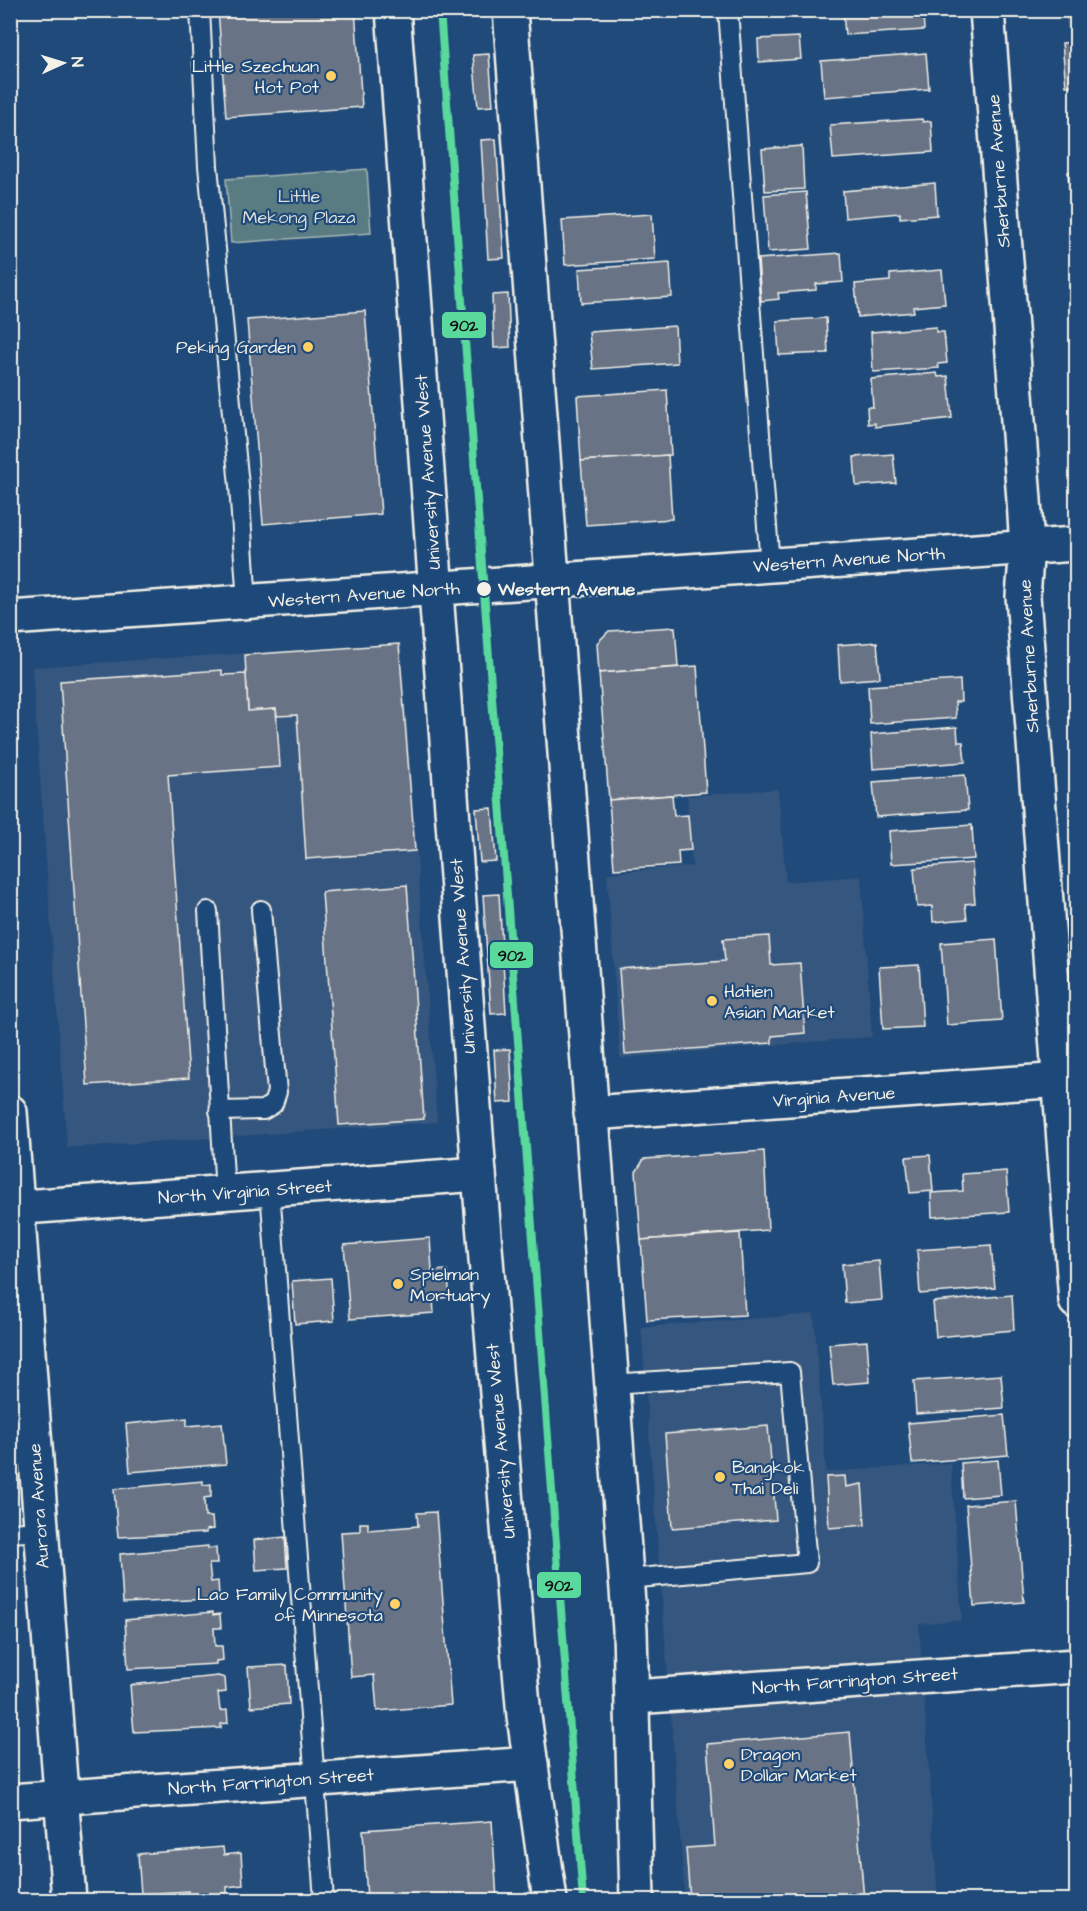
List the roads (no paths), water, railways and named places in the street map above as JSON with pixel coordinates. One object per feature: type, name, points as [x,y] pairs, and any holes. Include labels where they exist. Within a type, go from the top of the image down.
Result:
[{"type":"street","name":"University Avenue West","points":[[393,10],[479,1174],[517,1638],[531,1764],[550,1900]]},
{"type":"street","points":[[510,10],[627,1579],[634,1697],[637,1900]]},
{"type":"street","name":"Sherburne Avenue","points":[[987,10],[1027,548],[1023,596],[1068,1080],[1077,1301]]},
{"type":"street","name":"Western Avenue North","points":[[10,618],[1077,544]]},
{"type":"street","name":"Virginia Avenue","points":[[591,1113],[1068,1080]]},
{"type":"street","name":"Aurora Avenue","points":[[10,1112],[26,1532],[62,1797],[69,1900]]},
{"type":"street","name":"North Virginia Street","points":[[14,1208],[479,1174]]},
{"type":"street","name":"North Farrington Street","points":[[634,1697],[1077,1666]]},
{"type":"street","name":"North Farrington Street","points":[[10,1801],[531,1764]]},
{"type":"lane","points":[[200,10],[208,166],[239,486],[247,603]]},
{"type":"lane","points":[[728,10],[770,566]]},
{"type":"lane","points":[[219,1111],[263,1110],[273,1104],[277,1092],[261,910]]},
{"type":"lane","points":[[208,911],[225,1193]]},
{"type":"lane","points":[[270,1190],[324,1900]]},
{"type":"lane","points":[[611,1384],[790,1372],[807,1563],[627,1579]]},
{"type":"place","name":"Little Szechuan Hot Pot","points":[[331,76]]},
{"type":"place","name":"Peking Garden","points":[[308,347]]},
{"type":"place","name":"Western Avenue","points":[[484,589]]},
{"type":"place","name":"Hatien Asian Market","points":[[712,1001]]},
{"type":"place","name":"Spielman Mortuary","points":[[398,1284]]},
{"type":"place","name":"Bangkok Thai Deli","points":[[720,1477]]},
{"type":"place","name":"Lao Family Community of Minnesota","points":[[395,1604]]},
{"type":"place","name":"Dragon Dollar Market","points":[[729,1764]]},
{"type":"park label","name":"Little Mekong Plaza","points":[[299,206]]}]
